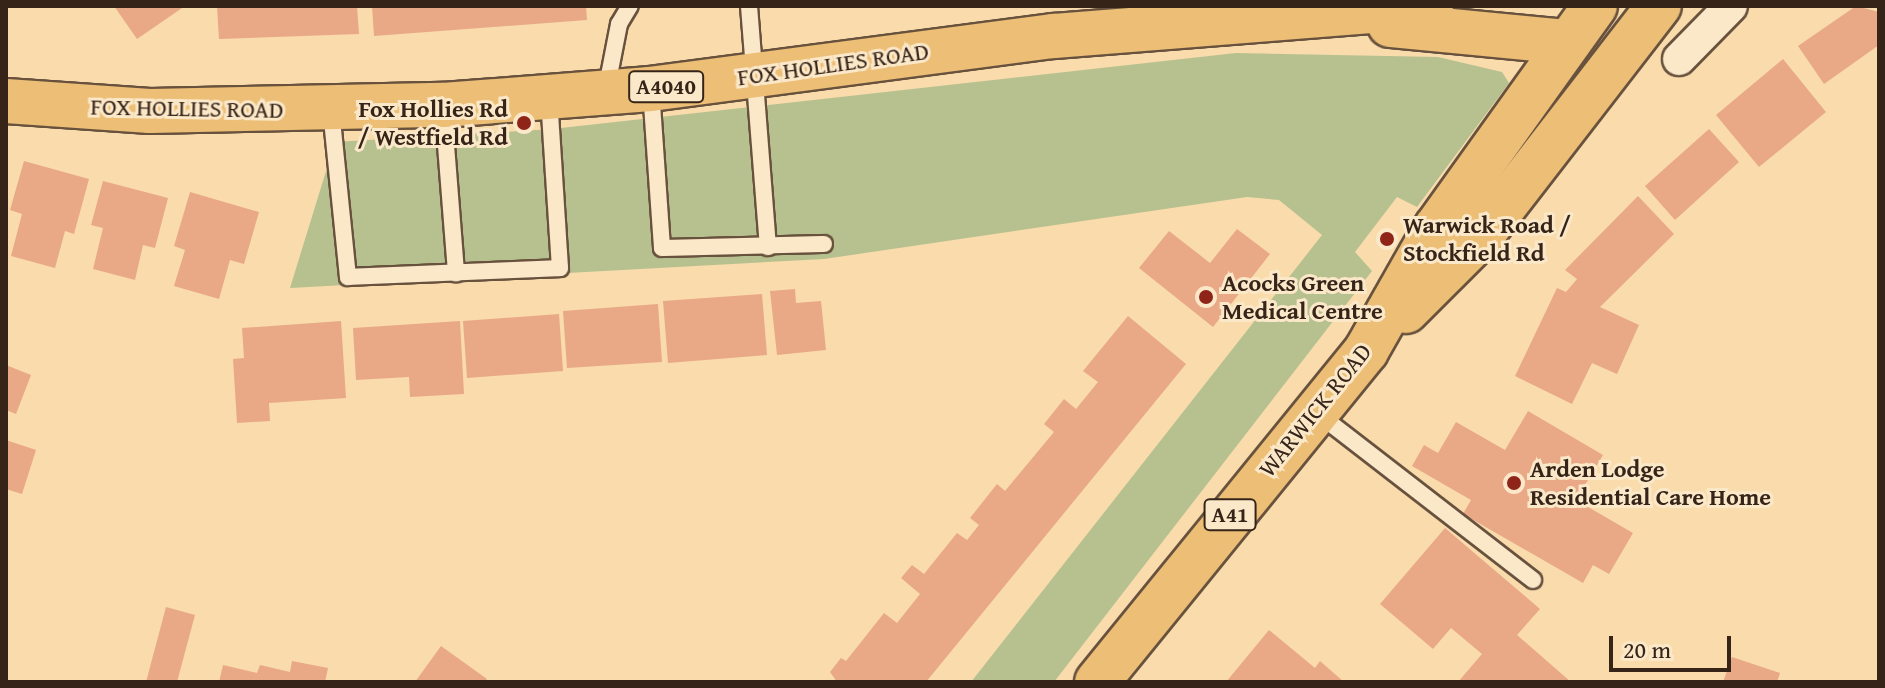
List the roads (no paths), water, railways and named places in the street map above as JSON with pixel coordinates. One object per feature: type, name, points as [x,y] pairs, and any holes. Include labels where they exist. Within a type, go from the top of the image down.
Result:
[{"type":"main road","name":"FOX HOLLIES ROAD","points":[[6,101],[150,111],[443,105],[650,89],[1054,36],[1324,19],[1431,6]]},
{"type":"main road","name":"WARWICK ROAD","points":[[1097,682],[1366,351],[1436,228],[1595,6]]},
{"type":"main road","name":"FOX HOLLIES ROAD","points":[[1324,19],[1567,42],[1647,21]]},
{"type":"main road","name":"A41","points":[[1366,351],[1481,236],[1647,21]]},
{"type":"street","points":[[1679,59],[1731,6]]},
{"type":"lane","points":[[606,92],[619,24],[630,6]]},
{"type":"lane","points":[[749,6],[768,247]]},
{"type":"lane","points":[[650,89],[662,248],[824,244]]},
{"type":"lane","points":[[331,108],[348,277],[560,268],[549,97]]},
{"type":"lane","points":[[443,105],[456,273]]},
{"type":"lane","points":[[1316,412],[1533,580]]},
{"type":"place","name":"Fox Hollies Rd / Westfield Rd","points":[[524,123]]},
{"type":"place","name":"Warwick Road / Stockfield Rd","points":[[1387,239]]},
{"type":"place","name":"Acocks Green Medical Centre","points":[[1206,297]]},
{"type":"place","name":"Arden Lodge Residential Care Home","points":[[1514,483]]}]
